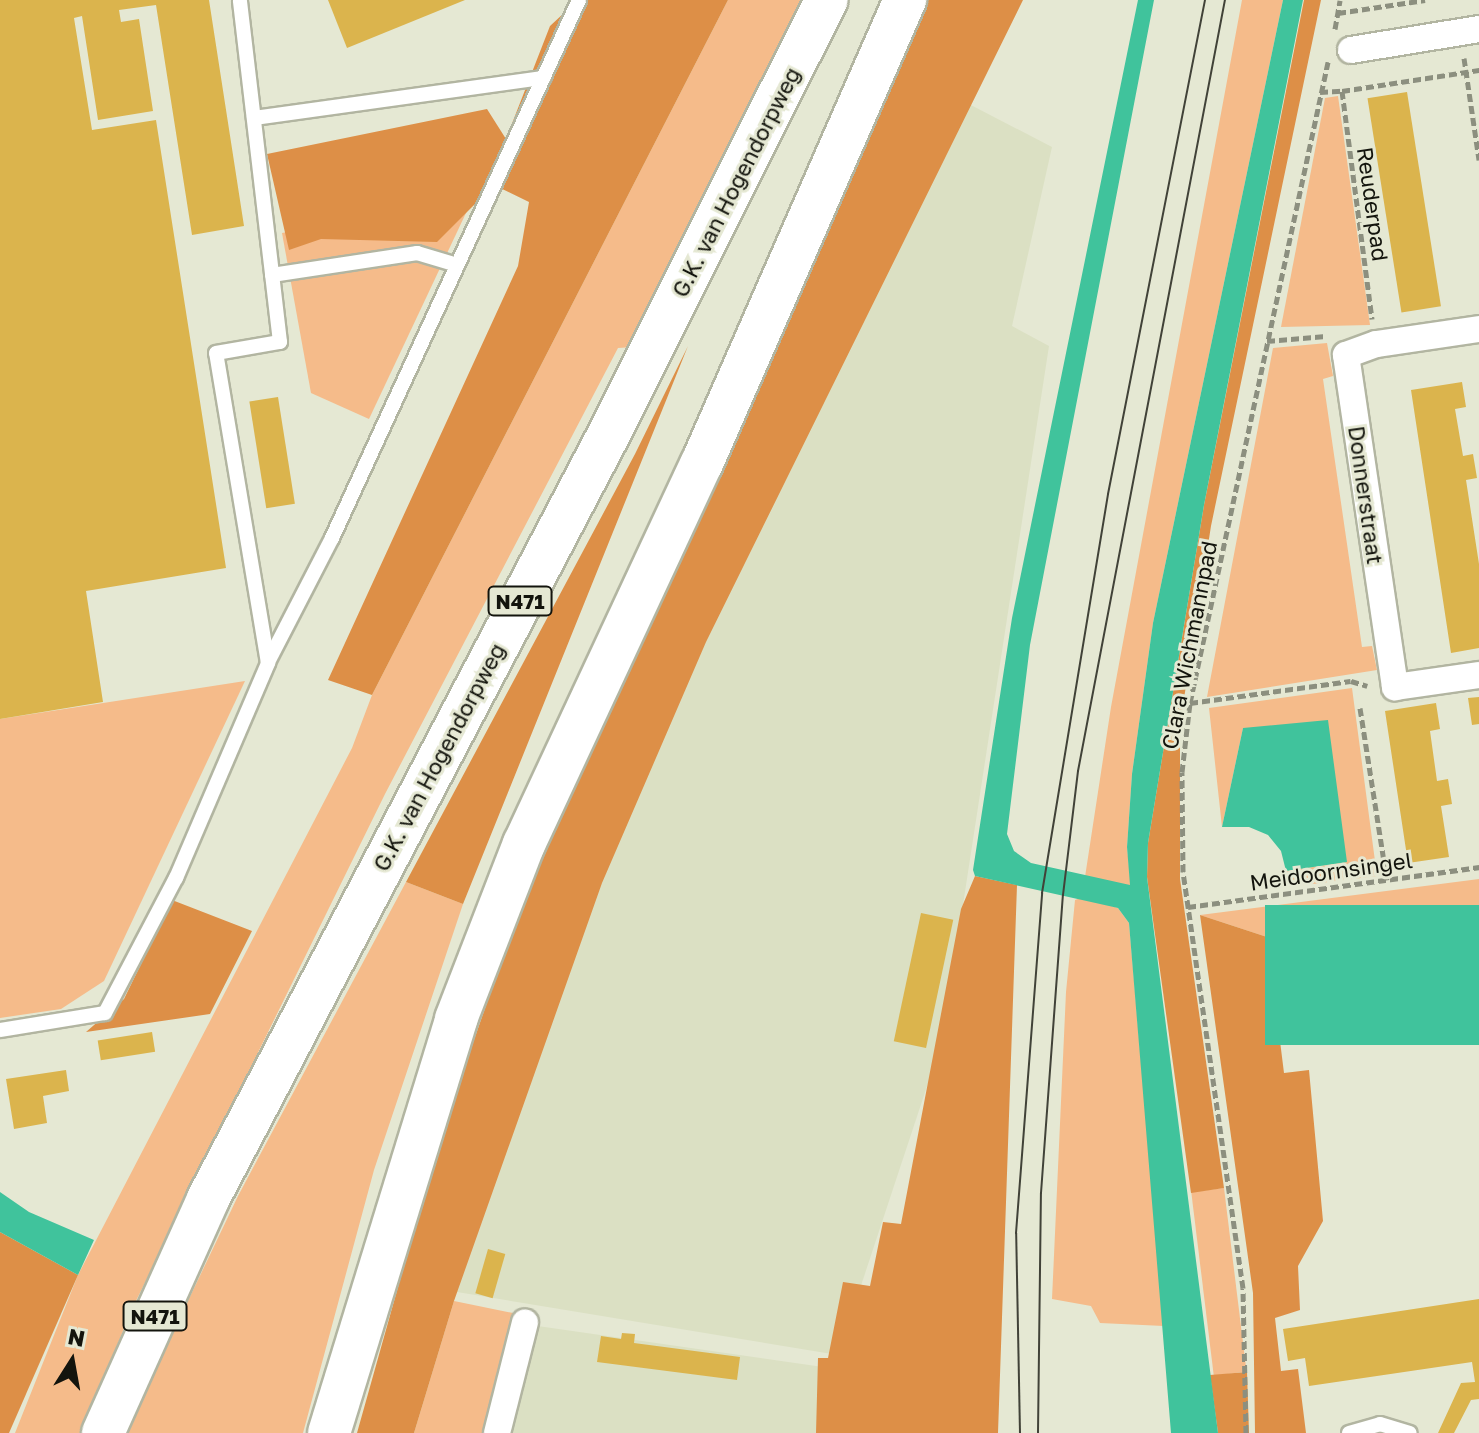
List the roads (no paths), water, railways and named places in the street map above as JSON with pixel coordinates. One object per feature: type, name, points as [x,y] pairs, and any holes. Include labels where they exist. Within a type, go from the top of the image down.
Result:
[{"type":"main road","name":"G.K. van Hogendorpweg","points":[[103,1433],[208,1199],[603,444],[826,0]]},
{"type":"main road","points":[[329,1433],[456,1019],[524,844],[702,463],[905,0]]},
{"type":"street","points":[[1340,56],[1469,31]]},
{"type":"street","name":"Donnerstraat","points":[[1479,329],[1376,344],[1346,355],[1395,687],[1479,675]]},
{"type":"street","points":[[497,1433],[525,1322]]},
{"type":"lane","points":[[240,0],[280,342],[216,353],[268,663]]},
{"type":"lane","points":[[0,1030],[105,1013],[176,878],[268,663],[332,538],[579,0]]},
{"type":"lane","points":[[254,118],[543,78]]},
{"type":"lane","points":[[272,275],[417,253],[457,265]]},
{"type":"lane","points":[[1349,1433],[1380,1424],[1410,1433]]},
{"type":"tram line","points":[[1020,1433],[1016,1233],[1042,893],[1108,494],[1205,0]]},
{"type":"tram line","points":[[1038,1433],[1041,1193],[1063,895],[1078,771],[1225,0]]}]
